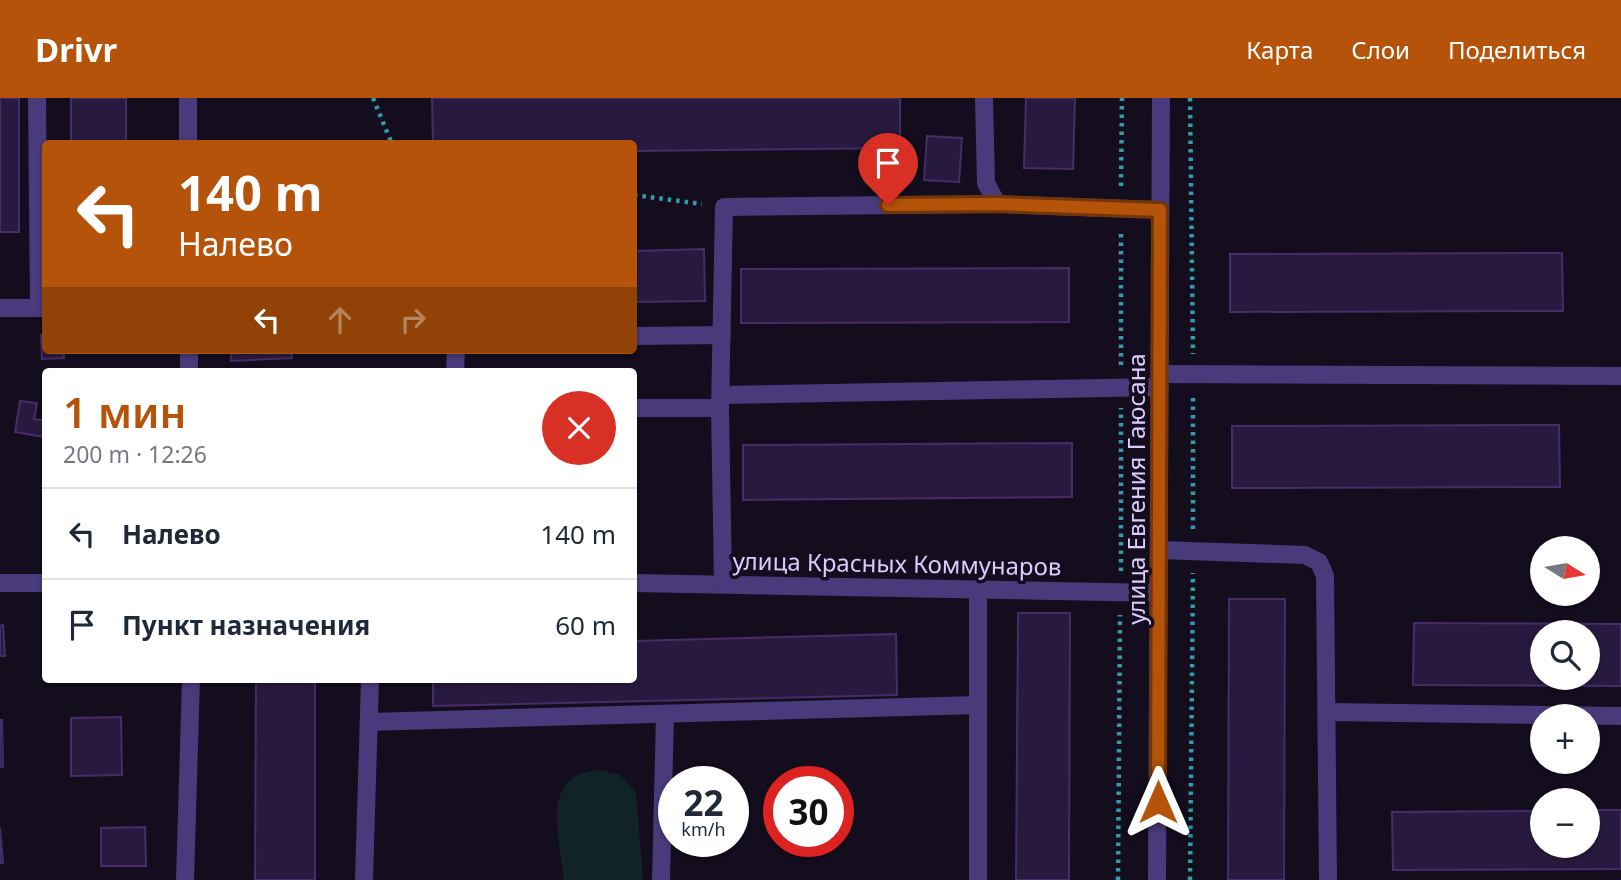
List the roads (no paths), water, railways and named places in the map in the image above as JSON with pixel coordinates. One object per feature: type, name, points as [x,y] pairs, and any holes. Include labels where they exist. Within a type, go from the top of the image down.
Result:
[{"type":"street","points":[[0,308],[42,308],[37,98]]},
{"type":"street","points":[[188,98],[188,140]]},
{"type":"street","points":[[984,98],[986,183],[997,204]]},
{"type":"street","name":"улица Евгения Гаюсана","points":[[1157,880],[1161,98]]},
{"type":"street","points":[[723,583],[720,401],[724,207],[997,204],[1160,210]]},
{"type":"street","points":[[637,336],[722,335]]},
{"type":"street","points":[[637,408],[720,401],[1121,387],[1194,374],[1621,376]]},
{"type":"street","points":[[1159,550],[1305,555],[1319,562],[1325,576],[1328,880]]},
{"type":"street","points":[[0,583],[42,583]]},
{"type":"street","name":"улица Красных Коммунаров","points":[[637,583],[1159,593]]},
{"type":"street","points":[[978,589],[978,880]]},
{"type":"street","points":[[185,880],[191,683]]},
{"type":"street","points":[[364,880],[370,683]]},
{"type":"street","points":[[369,722],[978,705]]},
{"type":"street","points":[[1327,712],[1621,716]]},
{"type":"street","points":[[661,880],[665,714]]}]
